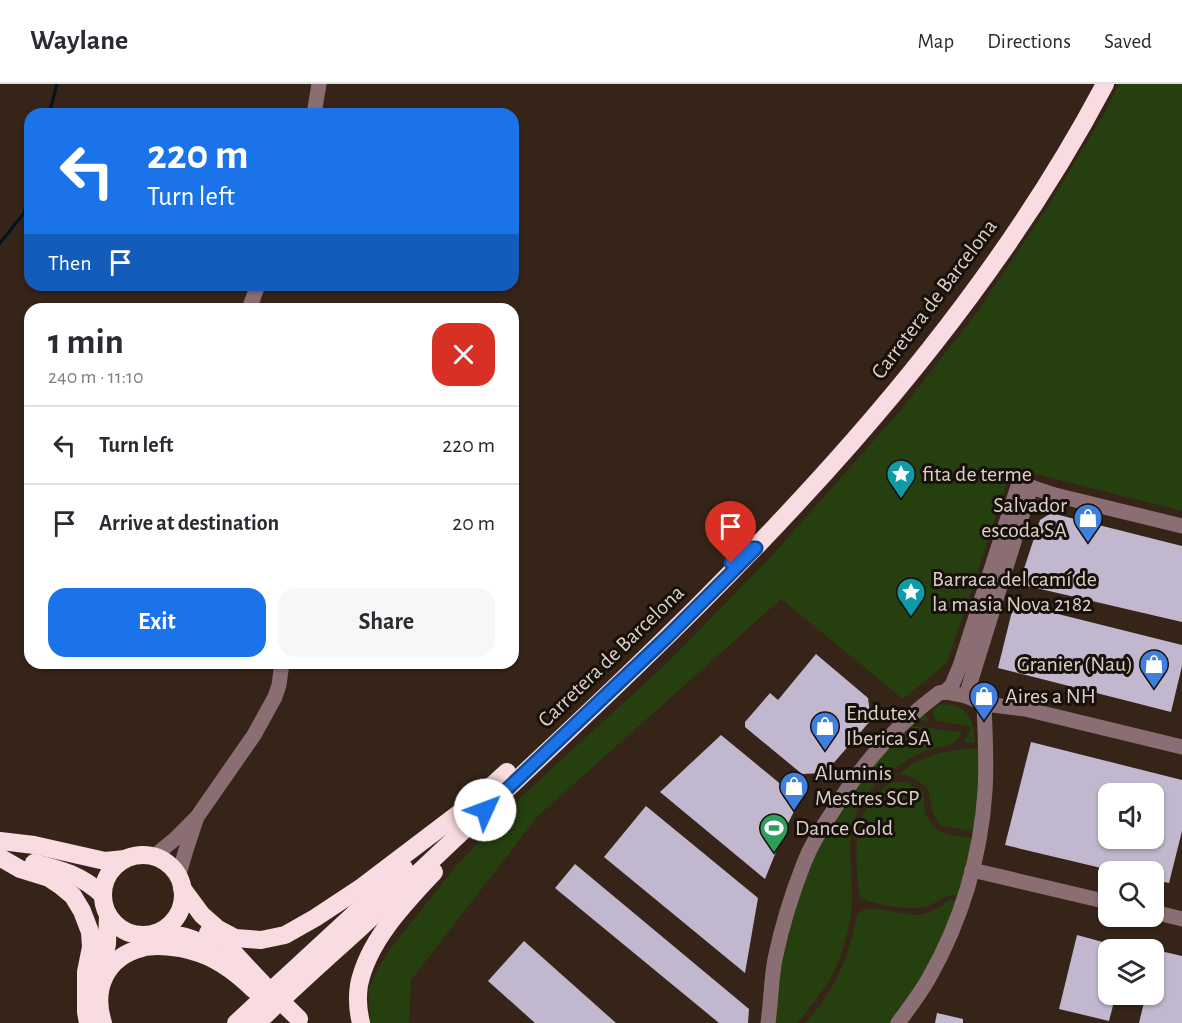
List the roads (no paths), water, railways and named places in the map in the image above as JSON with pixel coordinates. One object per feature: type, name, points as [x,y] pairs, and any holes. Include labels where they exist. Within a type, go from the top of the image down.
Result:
[{"type":"highway","name":"Carretera de Barcelona","points":[[257,1023],[667,637],[756,548],[860,433],[923,358],[1019,226],[1060,165],[1106,84]]},
{"type":"highway","points":[[181,889],[190,897],[202,915],[218,929],[234,938],[261,940],[285,935],[315,918],[362,887],[474,802],[585,702],[746,548],[756,548]]},
{"type":"highway","points":[[361,1023],[358,1009],[359,987],[374,947],[412,896],[480,823],[485,810]]},
{"type":"highway","points":[[236,1023],[446,829],[458,814]]},
{"type":"highway","points":[[0,841],[34,845],[105,861],[139,855],[153,856],[169,865],[193,919],[234,953],[253,984]]},
{"type":"highway","points":[[0,858],[60,869],[90,884],[103,895]]},
{"type":"highway","points":[[0,858],[49,878],[73,896],[82,911],[90,932],[91,946],[86,972],[88,1023]]},
{"type":"highway","points":[[125,859],[109,874],[103,895],[104,907],[108,916],[118,927],[128,933],[143,935],[156,933],[182,935],[204,944],[219,953],[296,1022]]},
{"type":"highway","points":[[156,933],[174,921],[179,912],[181,889]]},
{"type":"highway","points":[[86,988],[105,954],[108,916]]},
{"type":"highway","points":[[103,1023],[99,1003],[102,981],[114,963],[122,956],[144,947],[170,947],[192,951],[222,964],[253,984]]},
{"type":"street","points":[[315,108],[320,84]]},
{"type":"street","points":[[945,692],[952,685],[960,666],[1018,486],[1022,484],[1055,495],[1182,526]]},
{"type":"street","points":[[966,696],[1031,487]]},
{"type":"street","points":[[153,856],[175,839],[197,817],[261,722],[278,688],[281,669]]},
{"type":"street","points":[[768,1023],[775,960],[804,862],[848,787],[876,751],[902,724],[939,693],[966,696],[984,704],[1025,709],[1182,747]]},
{"type":"street","points":[[898,1023],[942,954],[963,901],[972,870],[980,837],[985,792],[984,704]]},
{"type":"street","points":[[181,889],[186,850],[197,817]]},
{"type":"street","points":[[972,870],[1098,900]]},
{"type":"street","points":[[1164,914],[1182,919]]},
{"type":"waterway","points":[[51,108],[57,84]]},
{"type":"waterway","points":[[0,243],[24,213]]},
{"type":"place","name":"fita de terme","points":[[901,500]]},
{"type":"place","name":"Salvador escoda SA","points":[[1088,544]]},
{"type":"place","name":"Barraca del camí de la masia Nova 2182","points":[[911,618]]},
{"type":"place","name":"Granier (Nau)","points":[[1154,690]]},
{"type":"place","name":"Aires a NH","points":[[984,722]]},
{"type":"place","name":"Endutex Iberica SA","points":[[825,752]]},
{"type":"place","name":"Aluminis Mestres SCP","points":[[794,812]]},
{"type":"place","name":"Dance Gold","points":[[774,854]]}]
